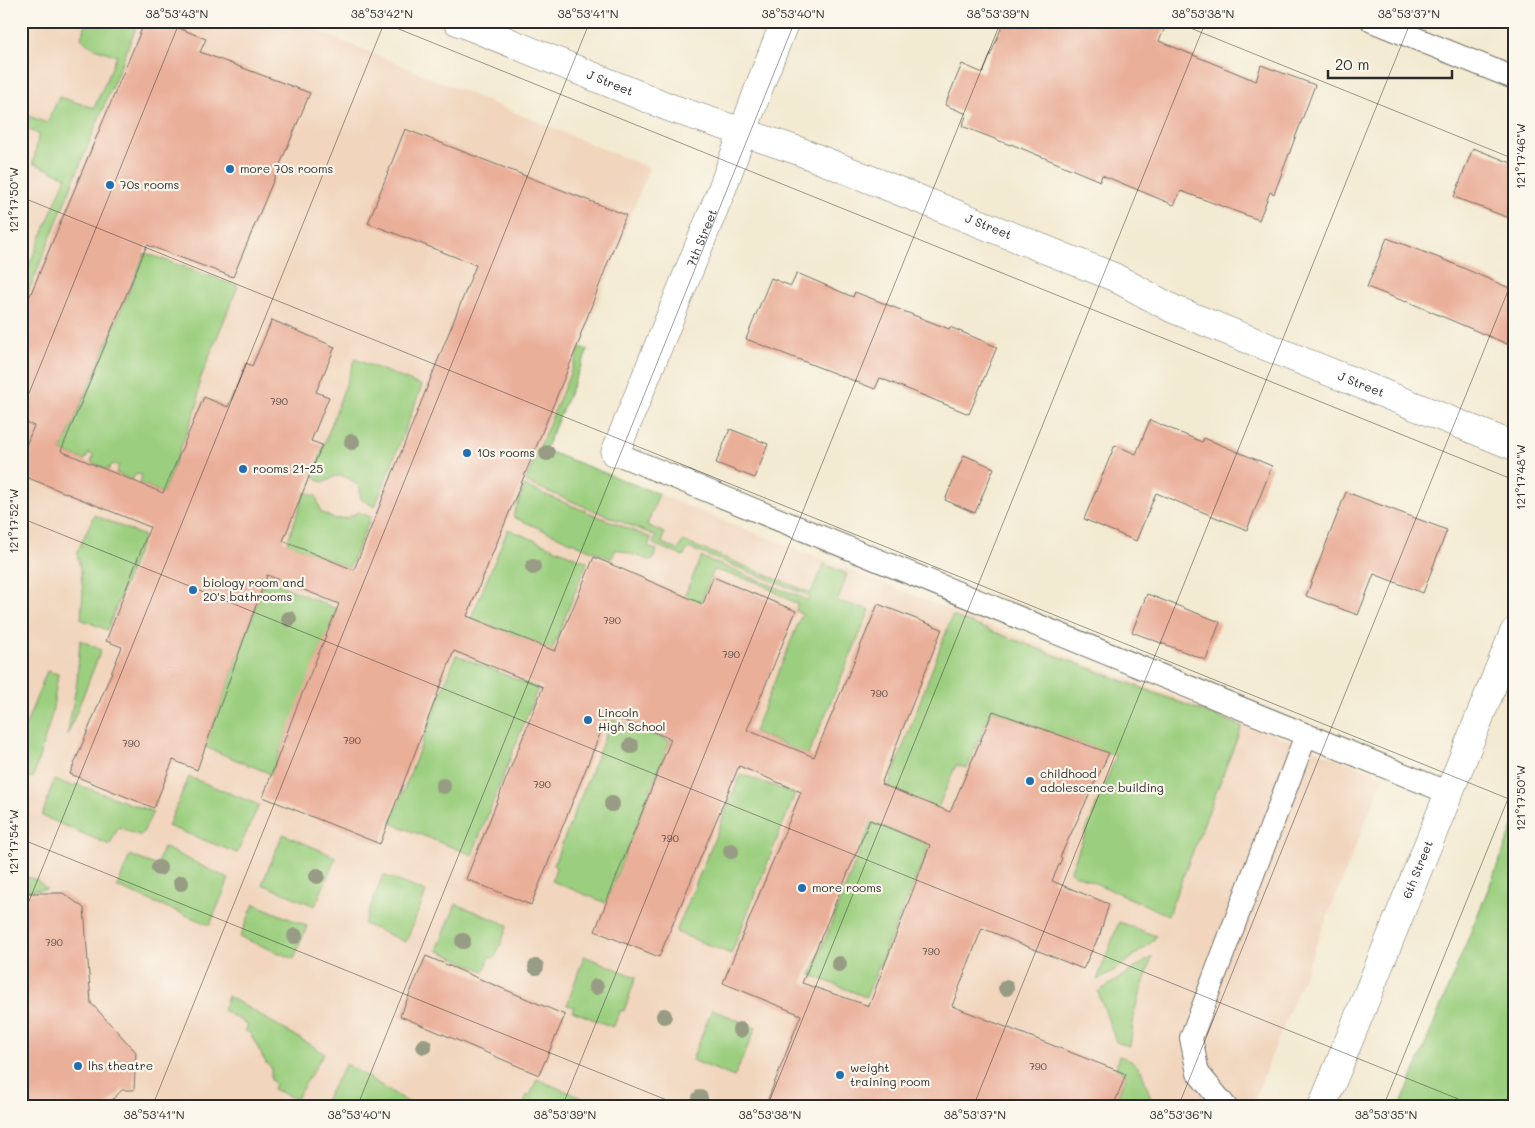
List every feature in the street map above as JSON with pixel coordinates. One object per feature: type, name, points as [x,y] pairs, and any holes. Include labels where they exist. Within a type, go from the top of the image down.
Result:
[{"type":"street","name":"J Street","points":[[457,21],[671,108],[799,151],[1114,277],[1173,308],[1514,446]]},
{"type":"street","name":"7th Street","points":[[615,453],[718,198],[785,21]]},
{"type":"street","name":"6th Street","points":[[1322,1107],[1514,632]]},
{"type":"lane","points":[[1372,21],[1514,78]]},
{"type":"lane","points":[[615,453],[1449,793]]},
{"type":"lane","points":[[1226,1107],[1198,1073],[1191,1038],[1306,735]]},
{"type":"shaded area","name":"Lincoln High School","points":[[21,21],[294,21],[649,168],[581,347],[545,450],[1085,663],[1384,776],[1251,1107],[21,1107]]},
{"type":"green space","points":[[87,21],[126,21],[137,25],[21,310],[21,285],[66,177],[33,163],[39,134],[21,127],[21,113],[47,123],[59,97],[94,108],[117,56],[93,47],[81,38]]},
{"type":"green space","points":[[145,253],[238,286],[199,382],[198,403],[163,493],[140,483],[142,475],[136,474],[132,480],[116,473],[119,466],[112,464],[108,470],[91,462],[94,456],[89,453],[85,460],[61,451]]},
{"type":"green space","points":[[581,347],[588,350],[545,450],[659,494],[647,525],[664,533],[662,543],[678,550],[683,541],[811,593],[824,564],[847,574],[838,601],[870,610],[808,755],[754,732],[802,614],[796,611],[797,604],[757,582],[714,570],[662,695],[658,659],[701,557],[808,600],[810,596],[689,548],[683,556],[653,544],[656,536],[525,482]]},
{"type":"green space","points":[[355,359],[422,386],[375,507],[361,499],[360,488],[347,478],[337,476],[321,482],[313,475]]},
{"type":"green space","points":[[524,486],[651,538],[648,547],[657,550],[652,561],[616,549],[611,559],[513,517]]},
{"type":"green space","points":[[305,492],[316,496],[321,512],[334,519],[347,518],[358,512],[371,517],[349,568],[287,543]]},
{"type":"green space","points":[[94,515],[144,536],[107,630],[81,619],[83,592],[77,553]]},
{"type":"green space","points":[[508,529],[587,562],[552,650],[471,618]]},
{"type":"green space","points":[[266,579],[337,609],[271,774],[205,747]]},
{"type":"green space","points":[[952,616],[1242,726],[1168,915],[1070,872],[1116,756],[993,711],[989,716],[967,768],[956,765],[938,808],[888,787]]},
{"type":"green space","points":[[80,640],[101,650],[67,736],[77,682]]},
{"type":"green space","points":[[456,655],[538,688],[472,855],[391,823]]},
{"type":"green space","points":[[47,671],[58,674],[52,714],[33,778],[21,776],[21,737]]},
{"type":"green space","points":[[612,719],[670,741],[606,903],[552,881],[556,868],[554,864]]},
{"type":"green space","points":[[741,774],[795,794],[731,954],[676,932]]},
{"type":"green space","points":[[189,777],[259,805],[237,853],[168,826]]},
{"type":"green space","points":[[54,780],[73,786],[76,784],[153,812],[141,836],[118,827],[110,845],[42,816]]},
{"type":"green space","points":[[871,822],[925,843],[929,847],[866,997],[811,975]]},
{"type":"green space","points":[[1514,825],[1514,1107],[1400,1107]]},
{"type":"green space","points":[[283,834],[336,857],[315,906],[262,884]]},
{"type":"green space","points":[[163,847],[229,879],[210,925],[117,887],[130,855],[157,866]]},
{"type":"green space","points":[[383,875],[426,892],[406,942],[364,924]]},
{"type":"green space","points":[[21,876],[37,880],[47,889],[21,891]]},
{"type":"green space","points":[[254,904],[307,926],[294,959],[240,937]]},
{"type":"green space","points":[[456,904],[508,925],[495,958],[490,957],[484,971],[437,950]]},
{"type":"green space","points":[[1119,922],[1156,936],[1152,942],[1118,968],[1097,980]]},
{"type":"green space","points":[[584,956],[636,977],[624,1011],[621,1010],[613,1027],[572,1011],[574,1007],[567,1005]]},
{"type":"green space","points":[[1152,957],[1135,1010],[1130,1046],[1116,1042],[1098,992]]},
{"type":"green space","points":[[228,996],[324,1053],[296,1099],[273,1089],[275,1084],[271,1080],[271,1067],[266,1063],[250,1033],[245,1031],[248,1025],[223,1010]]},
{"type":"green space","points":[[712,1009],[756,1028],[734,1077],[692,1060]]},
{"type":"green space","points":[[1119,1056],[1131,1060],[1141,1070],[1154,1107],[1114,1107],[1126,1074],[1116,1068]]},
{"type":"green space","points":[[346,1064],[416,1107],[321,1107]]},
{"type":"green space","points":[[537,1079],[584,1099],[580,1107],[523,1107],[527,1095],[530,1096]]},
{"type":"building","points":[[145,21],[161,21],[206,39],[200,52],[310,93],[233,277],[147,245],[61,451],[163,493],[204,397],[228,407],[246,363],[252,366],[272,320],[335,347],[316,392],[329,397],[311,441],[322,445],[283,541],[354,570],[476,265],[368,223],[405,129],[626,215],[581,337],[467,616],[555,651],[594,557],[703,604],[713,577],[796,611],[747,730],[814,757],[878,604],[942,629],[881,784],[950,812],[993,711],[1109,753],[1060,857],[1062,858],[1052,881],[1109,904],[1100,934],[1083,969],[982,928],[952,1006],[1126,1074],[1113,1107],[765,1107],[801,1015],[723,983],[801,792],[739,766],[659,957],[595,931],[671,739],[608,714],[531,905],[466,879],[543,687],[454,651],[380,844],[263,797],[297,706],[339,604],[267,575],[197,770],[173,760],[154,808],[70,774],[122,647],[106,641],[150,527],[21,475],[21,457],[34,426],[21,421],[21,317]],"holes":[[[870,820],[930,845],[869,1006],[802,983]]]},
{"type":"building","points":[[1004,21],[1168,21],[1159,41],[1256,81],[1261,65],[1315,85],[1274,194],[1270,192],[1259,220],[1181,191],[1174,205],[1102,175],[1100,181],[962,126],[967,114],[945,105],[962,64],[983,73]]},
{"type":"building","points":[[1473,148],[1514,164],[1514,220],[1454,197]]},
{"type":"building","points":[[1387,238],[1514,290],[1514,347],[1406,301],[1367,287]]},
{"type":"building","points":[[797,273],[853,297],[855,292],[949,329],[950,327],[997,347],[969,414],[880,378],[875,389],[746,339],[771,278],[791,286]]},
{"type":"building","points":[[1150,420],[1202,442],[1204,438],[1272,466],[1247,530],[1156,493],[1136,541],[1084,519],[1115,445],[1136,454]]},
{"type":"building","points":[[730,429],[768,444],[755,478],[716,463]]},
{"type":"building","points":[[964,455],[994,468],[975,513],[945,500]]},
{"type":"building","points":[[1346,492],[1447,530],[1423,593],[1374,574],[1358,615],[1306,596]]},
{"type":"building","points":[[1147,594],[1220,622],[1206,660],[1132,632]]},
{"type":"building","name":"lhs theatre","points":[[21,893],[63,893],[84,908],[91,1003],[136,1052],[134,1090],[122,1090],[105,1107],[21,1107]]},
{"type":"building","points":[[426,956],[565,1015],[539,1075],[400,1016]]},
{"type":"place","name":"more 70s rooms","points":[[230,169]]},
{"type":"place","name":"70s rooms","points":[[110,185]]},
{"type":"place","name":"10s rooms","points":[[467,453]]},
{"type":"place","name":"rooms 21-25","points":[[243,469]]},
{"type":"place","name":"biology room and 20's bathrooms","points":[[193,590]]},
{"type":"place","name":"Lincoln High School","points":[[588,720]]},
{"type":"place","name":"childhood adolescence building","points":[[1030,781]]},
{"type":"place","name":"more rooms","points":[[802,888]]},
{"type":"place","name":"lhs theatre","points":[[78,1066]]},
{"type":"place","name":"weight training room","points":[[840,1075]]}]
